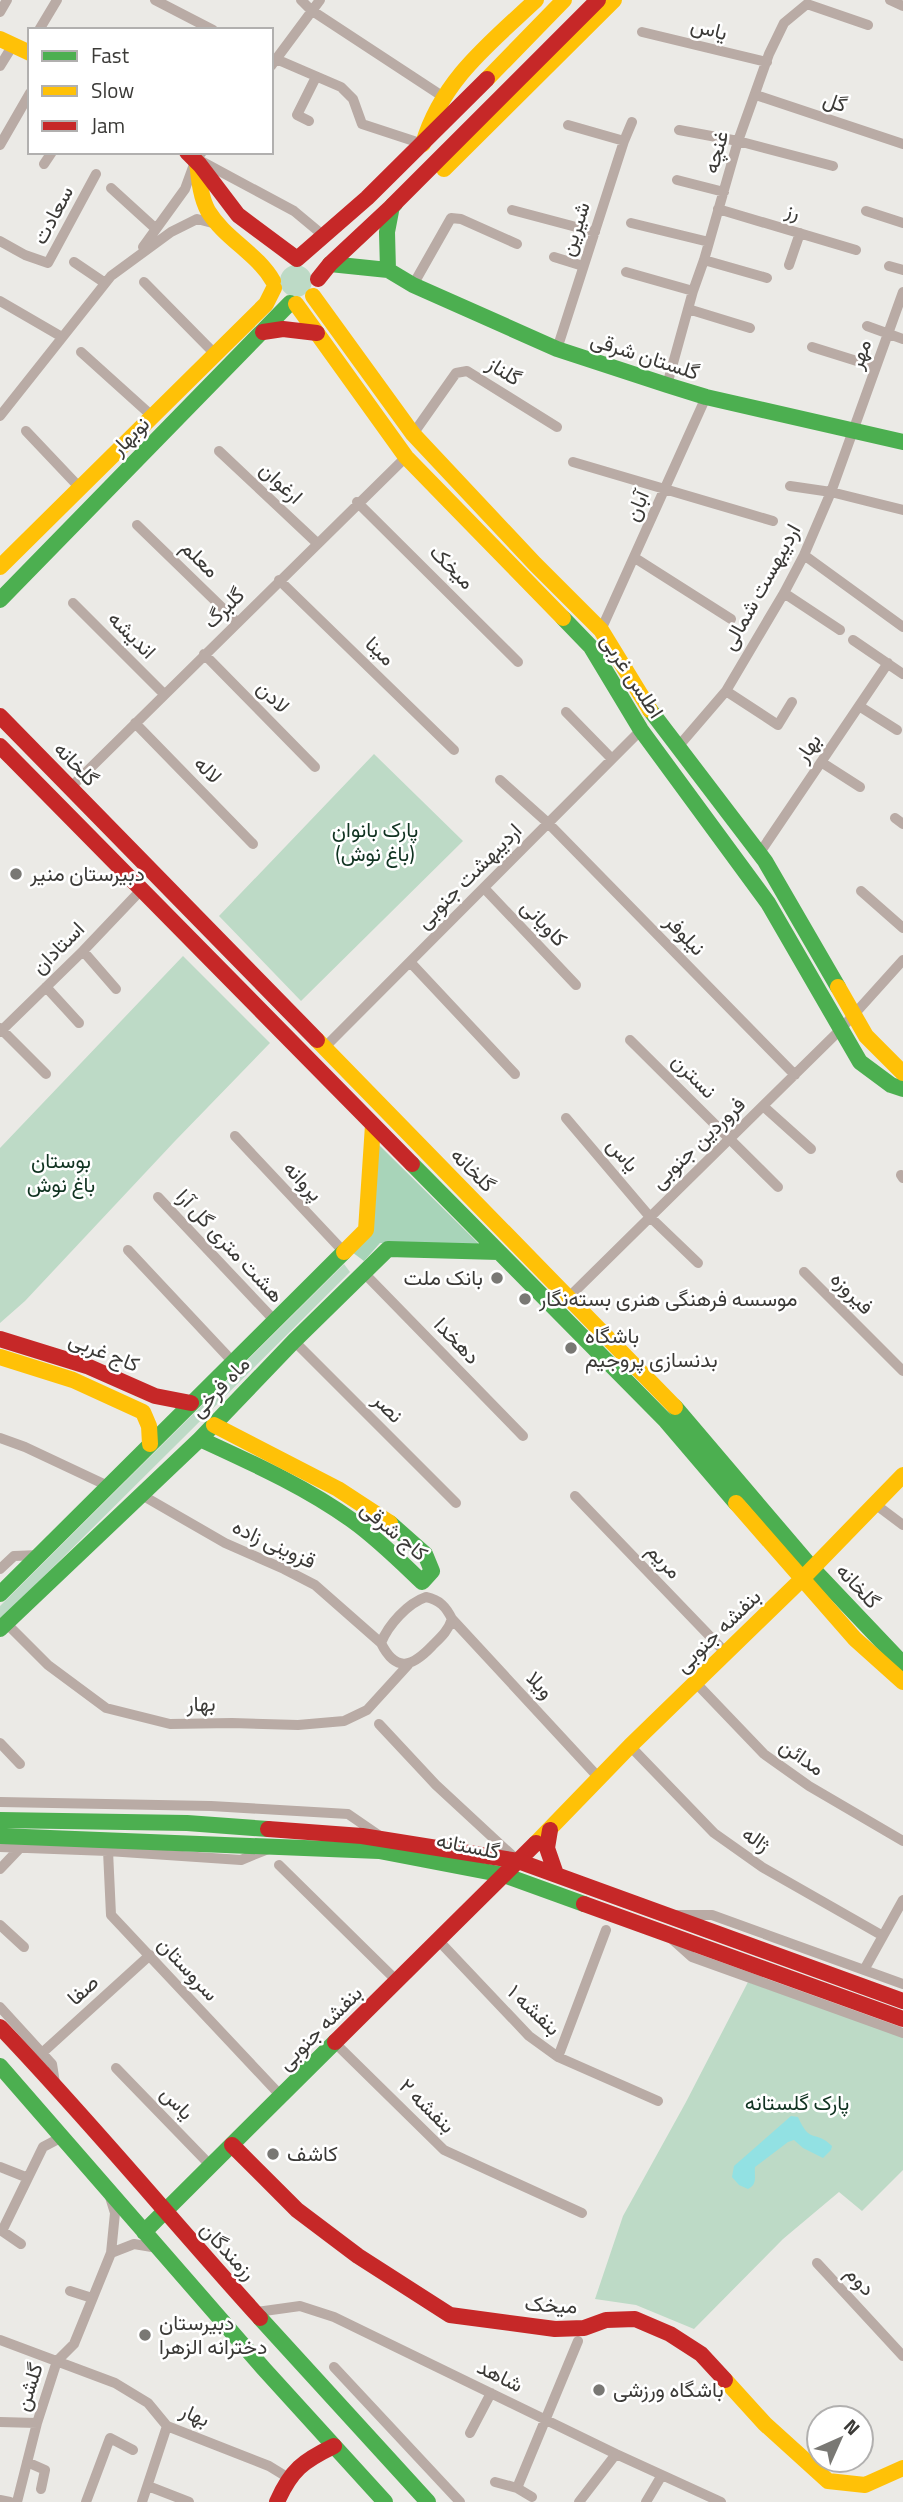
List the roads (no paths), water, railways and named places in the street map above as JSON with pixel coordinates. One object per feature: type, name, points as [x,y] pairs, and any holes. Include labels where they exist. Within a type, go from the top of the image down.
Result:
[{"type":"main road","points":[[423,144],[427,124],[442,96],[456,78],[537,0]]},
{"type":"main road","points":[[273,285],[280,265],[297,258],[324,236],[423,144],[564,0]]},
{"type":"main road","points":[[195,155],[200,187],[209,212],[267,267],[280,298],[293,304],[306,302],[313,296],[318,279],[330,264],[392,206],[597,0]]},
{"type":"main road","points":[[388,270],[387,232],[392,206],[435,178],[614,0]]},
{"type":"main road","points":[[195,155],[233,210],[263,236],[314,267],[318,279]]},
{"type":"main road","name":"گلستان شرقی","points":[[330,264],[388,270],[413,285],[557,349],[667,385],[706,397],[903,442]]},
{"type":"main road","name":"نوبهار","points":[[2,560],[80,488],[266,304],[273,285]]},
{"type":"main road","name":"اطلس غربی","points":[[313,296],[413,434],[601,630],[643,700],[760,855],[785,893],[866,1036],[903,1073]]},
{"type":"main road","name":"نوبهار","points":[[0,600],[262,332],[293,304]]},
{"type":"main road","name":"اطلس غربی","points":[[293,304],[406,457],[591,647],[641,730],[768,903],[860,1062],[891,1085],[903,1089]]},
{"type":"main road","points":[[262,332],[293,328],[317,333]]},
{"type":"main road","name":"گلخانه","points":[[0,716],[677,1409],[855,1639],[903,1682]]},
{"type":"main road","name":"گلخانه","points":[[0,746],[666,1421],[806,1574],[903,1664]]},
{"type":"main road","name":"ماه فرخی","points":[[0,1594],[366,1230],[373,1125]]},
{"type":"main road","name":"ماه فرخی","points":[[3,1626],[200,1439],[294,1341],[388,1249],[499,1252]]},
{"type":"main road","points":[[344,1252],[364,1273]]},
{"type":"main road","name":"کاج غربی","points":[[0,1339],[40,1349],[101,1371],[157,1397],[179,1404],[191,1403]]},
{"type":"main road","name":"کاج غربی","points":[[0,1357],[94,1387],[143,1412]]},
{"type":"main road","points":[[150,1444],[149,1426],[143,1412],[153,1410],[157,1397]]},
{"type":"main road","name":"کاج شرقی","points":[[200,1439],[309,1494],[354,1522],[396,1556],[422,1582],[432,1571],[429,1558],[373,1510],[323,1479],[214,1424]]},
{"type":"main road","name":"بنفشه جنوبی","points":[[145,2232],[903,1475]]},
{"type":"main road","name":"گلستانه","points":[[0,1820],[187,1823],[386,1839],[518,1861],[903,2001]]},
{"type":"main road","points":[[550,1829],[547,1848],[556,1874]]},
{"type":"main road","name":"گلستانه","points":[[0,1836],[379,1851],[505,1875],[903,2019]]},
{"type":"main road","name":"رزمندگان","points":[[0,2027],[56,2086],[428,2502]]},
{"type":"main road","points":[[4,2074],[385,2502]]},
{"type":"main road","name":"میخک","points":[[232,2145],[297,2210],[358,2256],[450,2315],[555,2329],[584,2328],[606,2320],[635,2319],[670,2334],[701,2354],[765,2424],[828,2481],[865,2485],[901,2471]]},
{"type":"main road","points":[[277,2502],[286,2477],[307,2458],[334,2446]]},
{"type":"street","points":[[0,12],[7,0]]},
{"type":"street","points":[[40,28],[57,0]]},
{"type":"street","points":[[155,0],[210,28]]},
{"type":"street","points":[[301,0],[311,10],[442,96]]},
{"type":"street","points":[[320,0],[274,62],[341,88],[353,100],[362,124],[423,144]]},
{"type":"street","points":[[890,0],[903,6]]},
{"type":"street","name":"غنچه","points":[[667,385],[738,141],[784,23],[807,4],[868,25]]},
{"type":"street","name":"یاس","points":[[642,32],[767,62]]},
{"type":"street","points":[[0,66],[20,47]]},
{"type":"street","points":[[309,121],[297,115],[316,77]]},
{"type":"street","name":"گل","points":[[756,95],[903,144]]},
{"type":"street","points":[[0,145],[28,96]]},
{"type":"street","name":"شیرین","points":[[557,349],[632,122]]},
{"type":"street","points":[[568,125],[624,141]]},
{"type":"street","points":[[679,130],[738,141],[833,166]]},
{"type":"street","points":[[44,164],[51,154]]},
{"type":"street","points":[[136,257],[185,189],[195,155],[294,211],[324,236]]},
{"type":"street","name":"سعادت","points":[[0,241],[25,255],[48,263],[96,174]]},
{"type":"street","points":[[677,180],[724,192]]},
{"type":"street","points":[[111,188],[156,229]]},
{"type":"street","name":"رز","points":[[718,209],[856,250]]},
{"type":"street","points":[[512,210],[595,232]]},
{"type":"street","points":[[866,211],[903,223]]},
{"type":"street","points":[[413,285],[451,218],[461,219],[517,244]]},
{"type":"street","points":[[0,415],[111,276],[171,232],[197,219],[222,226]]},
{"type":"street","points":[[631,222],[709,242]]},
{"type":"street","points":[[789,265],[800,233]]},
{"type":"street","points":[[554,257],[583,266]]},
{"type":"street","points":[[704,260],[768,278]]},
{"type":"street","points":[[74,262],[105,283]]},
{"type":"street","points":[[889,266],[903,270]]},
{"type":"street","points":[[626,272],[693,291]]},
{"type":"street","points":[[144,282],[215,354]]},
{"type":"street","name":"مهر","points":[[853,430],[903,292]]},
{"type":"street","points":[[0,301],[62,337]]},
{"type":"street","points":[[688,309],[750,328]]},
{"type":"street","points":[[867,326],[903,339]]},
{"type":"street","points":[[811,347],[876,366]]},
{"type":"street","points":[[81,352],[152,416]]},
{"type":"street","name":"گلناز","points":[[413,434],[456,373],[467,371],[557,427]]},
{"type":"street","name":"آبان","points":[[601,630],[706,397]]},
{"type":"street","name":"اردیبهست شمالی","points":[[677,748],[726,691],[784,593],[804,555],[831,492],[853,430]]},
{"type":"street","points":[[26,431],[80,488]]},
{"type":"street","name":"ارغوان","points":[[219,451],[317,543]]},
{"type":"street","name":"گلبرگ","points":[[70,788],[357,502],[406,457]]},
{"type":"street","points":[[573,462],[774,522]]},
{"type":"street","points":[[790,486],[831,492],[903,510]]},
{"type":"street","name":"میخک","points":[[357,502],[518,662]]},
{"type":"street","name":"معلم","points":[[136,525],[237,622]]},
{"type":"street","points":[[804,555],[903,627]]},
{"type":"street","points":[[635,558],[731,620]]},
{"type":"street","name":"مینا","points":[[279,580],[454,750]]},
{"type":"street","points":[[784,593],[840,630]]},
{"type":"street","name":"اندیشه","points":[[73,603],[164,694]]},
{"type":"street","points":[[853,640],[903,674]]},
{"type":"street","name":"لادن","points":[[204,654],[315,767]]},
{"type":"street","name":"بهار","points":[[760,855],[888,663]]},
{"type":"street","points":[[726,691],[778,726],[792,702]]},
{"type":"street","points":[[859,706],[897,730]]},
{"type":"street","points":[[566,712],[612,759]]},
{"type":"street","name":"لاله","points":[[135,723],[253,844]]},
{"type":"street","name":"اردیبهشت جنوبی","points":[[324,1048],[641,730]]},
{"type":"street","points":[[821,762],[860,787]]},
{"type":"street","name":"نیلوفر","points":[[500,780],[548,823],[795,1075]]},
{"type":"street","name":"کاویانی","points":[[484,888],[576,985]]},
{"type":"street","name":"استادان","points":[[1,1030],[142,890]]},
{"type":"street","points":[[861,891],[903,928]]},
{"type":"street","points":[[83,951],[116,989]]},
{"type":"street","name":"فروردین جنوبی","points":[[569,1297],[841,1030],[903,960]]},
{"type":"street","points":[[410,962],[514,1074]]},
{"type":"street","points":[[46,987],[79,1023]]},
{"type":"street","points":[[1,1030],[46,1074]]},
{"type":"street","name":"نسترن","points":[[630,1040],[779,1187]]},
{"type":"street","points":[[763,1106],[811,1149]]},
{"type":"street","name":"یاس","points":[[566,1118],[650,1217],[698,1263]]},
{"type":"street","name":"پروانه","points":[[235,1136],[344,1252]]},
{"type":"street","name":"هشت متری گل آرا","points":[[158,1197],[275,1321]]},
{"type":"street","points":[[128,1250],[233,1362]]},
{"type":"street","name":"فیروزه","points":[[804,1272],[903,1371]]},
{"type":"street","name":"دهخدا","points":[[364,1273],[523,1436]]},
{"type":"street","name":"نصر","points":[[294,1341],[456,1503]]},
{"type":"street","points":[[0,1438],[108,1486]]},
{"type":"street","name":"قزوینی زاده","points":[[140,1494],[225,1543],[315,1585],[381,1643]]},
{"type":"street","name":"مریم","points":[[575,1496],[726,1653]]},
{"type":"street","points":[[874,1504],[903,1525]]},
{"type":"street","points":[[0,1569],[14,1556],[39,1555]]},
{"type":"street","name":"ویلا","points":[[381,1643],[393,1624],[417,1600],[426,1597],[440,1602],[452,1619],[599,1778]]},
{"type":"street","points":[[381,1643],[386,1654],[396,1662],[408,1665],[417,1661],[448,1630],[452,1619]]},
{"type":"street","name":"بهار","points":[[3,1626],[48,1665],[106,1708],[170,1724],[298,1725],[344,1721],[367,1710],[408,1665]]},
{"type":"street","name":"مدائن","points":[[695,1682],[764,1754],[808,1786],[903,1841]]},
{"type":"street","points":[[379,1724],[436,1784],[518,1861]]},
{"type":"street","points":[[0,1742],[20,1763]]},
{"type":"street","name":"ژاله","points":[[630,1746],[714,1833],[762,1867],[883,1936]]},
{"type":"street","points":[[0,1802],[211,1806],[348,1814],[386,1839]]},
{"type":"street","points":[[0,1847],[241,1860],[274,1847]]},
{"type":"street","points":[[0,1869],[20,1849]]},
{"type":"street","name":"سروستان","points":[[108,1851],[111,1915],[281,2096]]},
{"type":"street","points":[[279,1865],[397,1982]]},
{"type":"street","points":[[864,1970],[903,1900]]},
{"type":"street","points":[[670,1915],[712,1915],[903,1984]]},
{"type":"street","points":[[0,1925],[24,1947]]},
{"type":"street","points":[[558,2057],[606,1930]]},
{"type":"street","points":[[663,1931],[692,1957],[903,2033]]},
{"type":"street","name":"بنفشه ۱","points":[[438,1940],[529,2036],[558,2057],[658,2101]]},
{"type":"street","name":"صفا","points":[[42,2053],[150,1955]]},
{"type":"street","points":[[0,2007],[51,2064],[56,2086]]},
{"type":"street","name":"بنفشه ۲","points":[[335,2043],[444,2150],[582,2213]]},
{"type":"street","name":"یاس","points":[[116,2068],[211,2166]]},
{"type":"street","points":[[21,2244],[2,2231],[43,2147],[62,2137]]},
{"type":"street","points":[[0,2167],[28,2178]]},
{"type":"street","name":"گلشن","points":[[17,2502],[37,2423],[57,2361],[74,2344],[111,2253],[115,2213],[108,2190]]},
{"type":"street","points":[[111,2253],[134,2244],[159,2248]]},
{"type":"street","name":"دوم","points":[[817,2263],[903,2356]]},
{"type":"street","points":[[70,2291],[92,2298]]},
{"type":"street","name":"شاهد","points":[[257,2312],[300,2306],[334,2317],[721,2502]]},
{"type":"street","name":"بهار","points":[[0,2340],[115,2383],[148,2403],[167,2426],[269,2466],[286,2477]]},
{"type":"street","points":[[517,2488],[578,2341]]},
{"type":"street","points":[[334,2367],[460,2502]]},
{"type":"street","points":[[470,2432],[491,2393]]},
{"type":"street","points":[[0,2423],[37,2423]]},
{"type":"street","points":[[142,2502],[167,2426]]},
{"type":"street","points":[[86,2502],[110,2438],[133,2450]]},
{"type":"street","points":[[579,2502],[616,2454]]},
{"type":"street","points":[[27,2462],[45,2470],[41,2489]]},
{"type":"street","points":[[646,2502],[662,2475]]},
{"type":"street","points":[[495,2482],[517,2488],[532,2497]]},
{"type":"street","points":[[148,2486],[189,2502]]},
{"type":"street","points":[[691,2502],[696,2491]]},
{"type":"street","points":[[0,2500],[10,2502]]},
{"type":"water","points":[[791,2116],[798,2117],[806,2131],[826,2141],[832,2146],[831,2150],[823,2158],[794,2140],[788,2142],[755,2167],[755,2180],[751,2187],[748,2189],[739,2185],[732,2177],[734,2166]]},
{"type":"place","name":"دبیرستان منیر","points":[[16,874]]},
{"type":"place","name":"بانک ملت","points":[[497,1278]]},
{"type":"place","name":"موسسه فرهنگی هنری بسته‌نگار","points":[[525,1299]]},
{"type":"place","name":"باشگاه بدنسازی پروجیم","points":[[571,1348]]},
{"type":"place","name":"کاشف","points":[[273,2154]]},
{"type":"place","name":"دبيرستان دخترانه الزهرا","points":[[145,2335]]},
{"type":"place","name":"باشگاه ورزشی","points":[[599,2390]]},
{"type":"park label","name":"پارک بانوان (باغ نوش)","points":[[375,842]]},
{"type":"park label","name":"بوستان باغ نوش","points":[[61,1173]]},
{"type":"park label","name":"پارک گلستانه","points":[[797,2103]]}]
